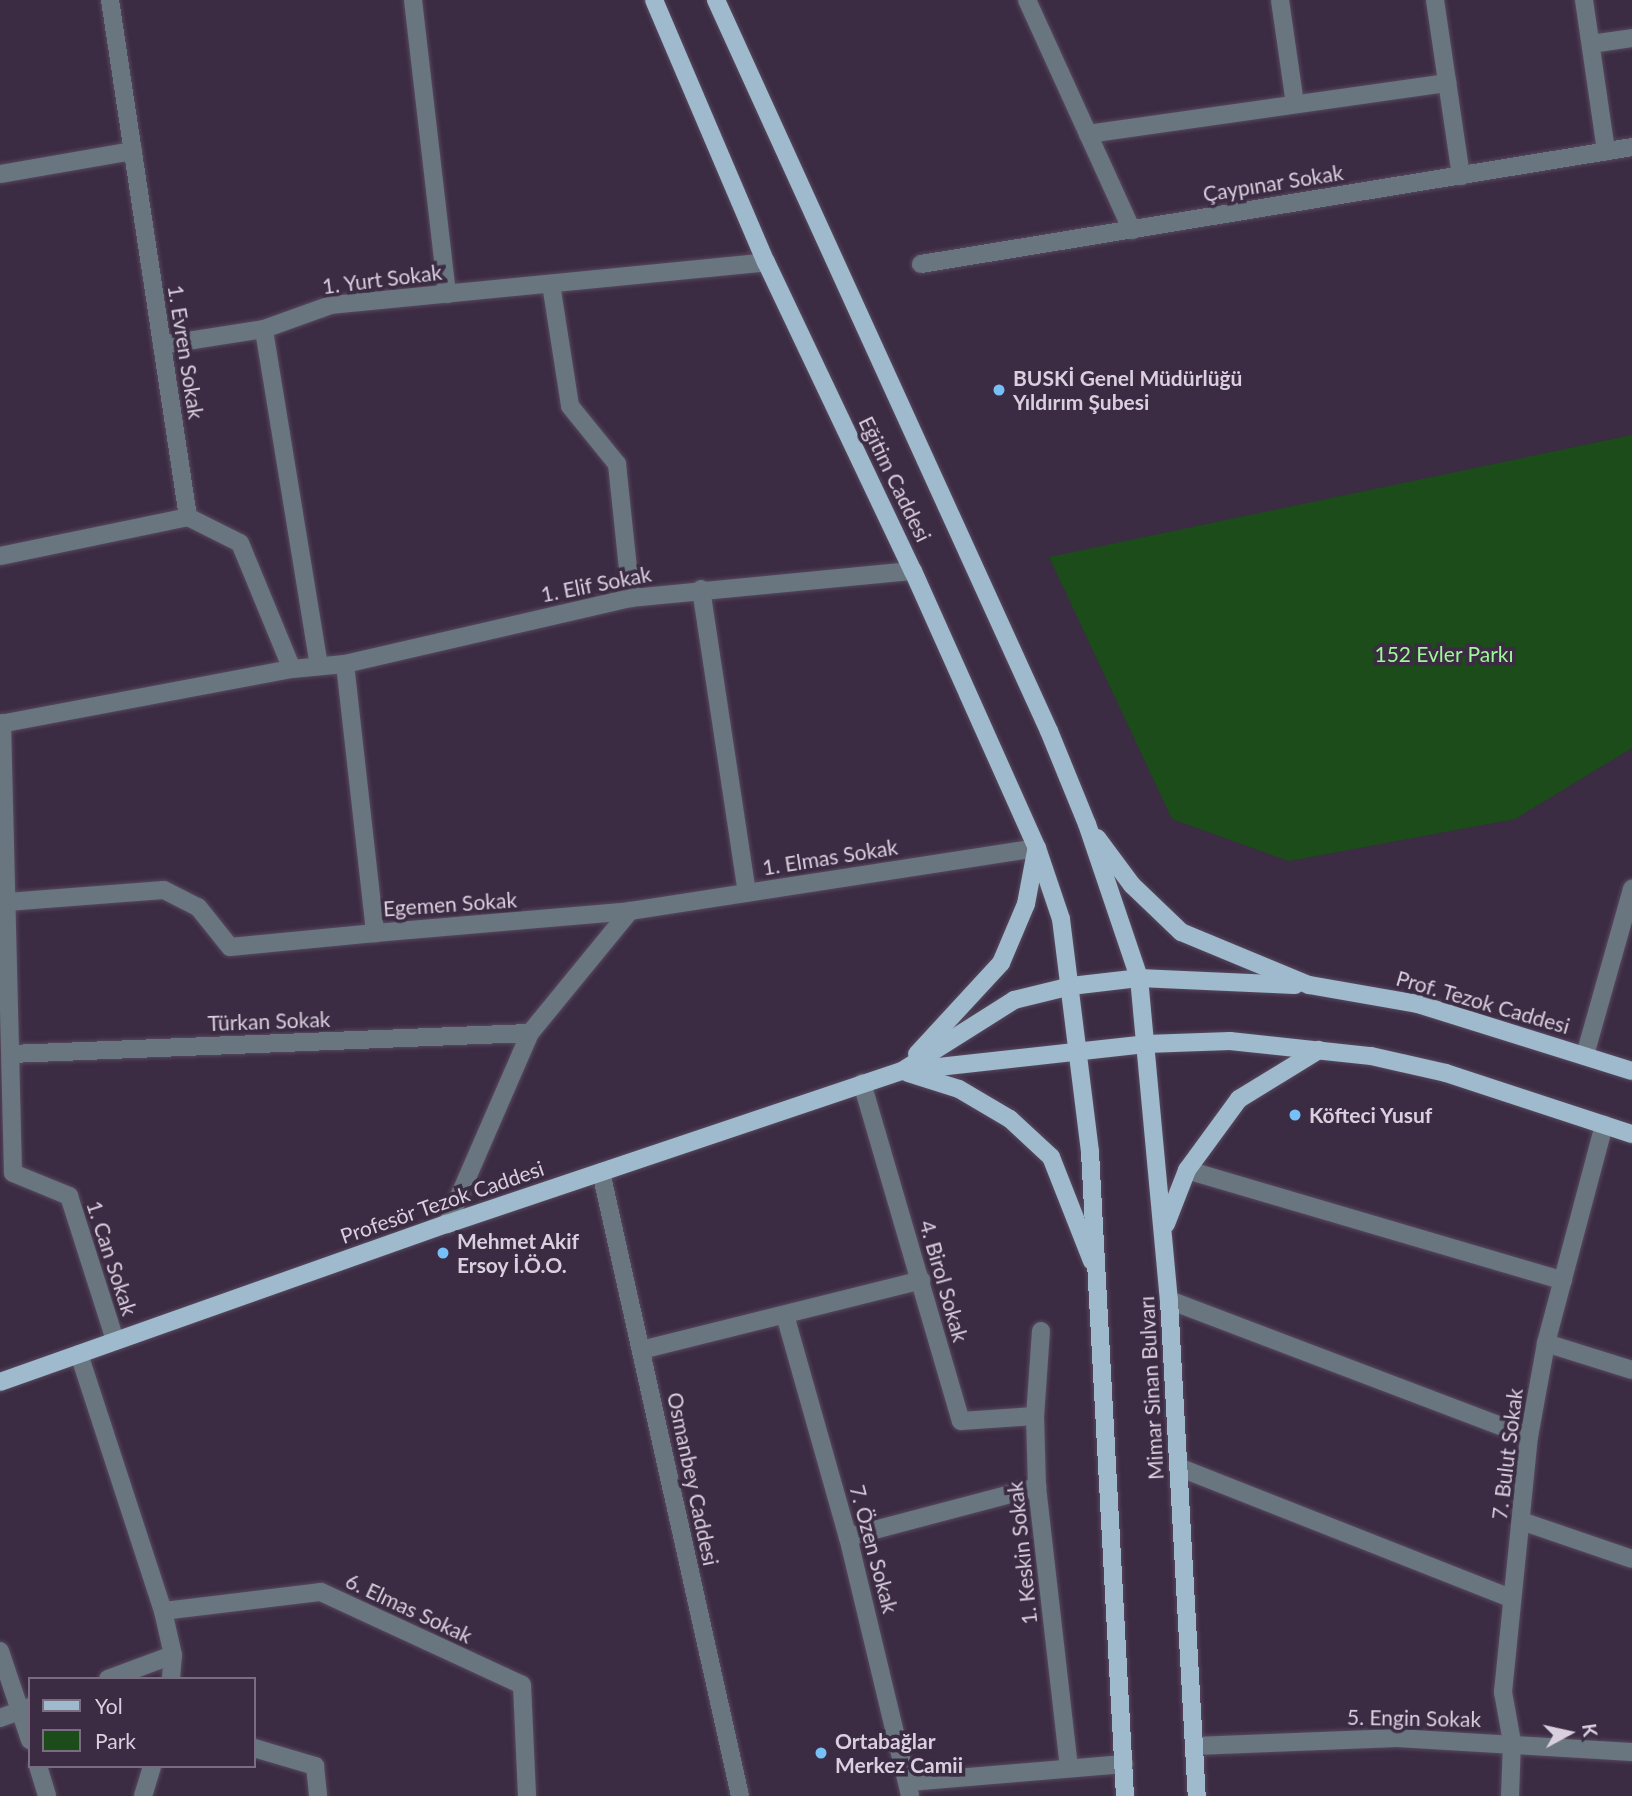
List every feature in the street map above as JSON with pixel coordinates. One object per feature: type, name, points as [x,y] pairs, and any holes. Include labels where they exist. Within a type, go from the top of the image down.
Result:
[{"type":"main road","name":"Eğitim Caddesi","points":[[654,0],[766,262],[913,570],[1037,848],[1061,919],[1071,986]]},
{"type":"main road","name":"Eğitim Caddesi","points":[[716,0],[1049,731],[1087,824]]},
{"type":"main road","name":"Mimar Sinan Bulvarı","points":[[1087,824],[1139,978],[1169,1300],[1197,1796]]},
{"type":"main road","name":"Prof. Tezok Caddesi","points":[[1087,824],[1132,885],[1181,932],[1308,985],[1418,1004],[1632,1071]]},
{"type":"main road","points":[[902,1071],[1001,963],[1026,904],[1037,848]]},
{"type":"main road","points":[[902,1071],[1014,1000],[1071,986],[1139,978],[1308,985]]},
{"type":"main road","points":[[1071,986],[1099,1277],[1125,1796]]},
{"type":"main road","points":[[902,1071],[1146,1044],[1230,1041],[1320,1050],[1446,1073],[1632,1134]]},
{"type":"main road","points":[[1163,1234],[1187,1170],[1239,1099],[1320,1050]]},
{"type":"main road","points":[[902,1071],[959,1088],[1010,1119],[1051,1157],[1099,1277]]},
{"type":"main road","name":"Profesör Tezok Caddesi","points":[[0,1382],[447,1224],[902,1071]]},
{"type":"street","name":"1. Evren Sokak","points":[[110,0],[188,517]]},
{"type":"street","points":[[413,0],[447,294]]},
{"type":"street","points":[[1027,0],[1132,230]]},
{"type":"street","points":[[1280,0],[1296,104]]},
{"type":"street","points":[[1435,0],[1461,176]]},
{"type":"street","points":[[1584,0],[1606,152]]},
{"type":"street","points":[[1591,44],[1632,38]]},
{"type":"street","points":[[1088,134],[1447,83]]},
{"type":"street","name":"Çaypınar Sokak","points":[[921,264],[1632,147]]},
{"type":"street","points":[[0,174],[133,151]]},
{"type":"street","name":"1. Yurt Sokak","points":[[162,345],[264,329],[331,306],[766,262]]},
{"type":"street","points":[[551,284],[570,406],[617,464],[631,598]]},
{"type":"street","points":[[264,329],[319,666]]},
{"type":"street","points":[[0,556],[188,517],[240,543],[292,669]]},
{"type":"street","name":"1. Elif Sokak","points":[[1,724],[292,669],[345,664],[631,598],[913,570]]},
{"type":"street","points":[[701,589],[747,893]]},
{"type":"street","name":"Egemen Sokak","points":[[345,664],[375,933],[630,911]]},
{"type":"street","name":"1. Can Sokak","points":[[1,724],[10,1054],[6,1173],[69,1196],[115,1340]]},
{"type":"street","name":"1. Elmas Sokak","points":[[630,911],[1037,848]]},
{"type":"street","points":[[1585,1055],[1632,889]]},
{"type":"street","points":[[7,902],[164,890],[198,907],[230,947],[375,933]]},
{"type":"street","points":[[447,1224],[530,1033],[630,911]]},
{"type":"street","name":"Türkan Sokak","points":[[10,1054],[530,1033]]},
{"type":"street","name":"4. Birol Sokak","points":[[862,1083],[961,1421],[1035,1416]]},
{"type":"street","name":"7. Bulut Sokak","points":[[1510,1796],[1512,1742],[1503,1692],[1528,1437],[1546,1343],[1604,1125]]},
{"type":"street","points":[[1187,1170],[1563,1281]]},
{"type":"street","name":"Osmanbey Caddesi","points":[[601,1172],[740,1796]]},
{"type":"street","points":[[642,1350],[920,1280]]},
{"type":"street","points":[[1169,1300],[1528,1437]]},
{"type":"street","name":"7. Özen Sokak","points":[[785,1315],[848,1537],[909,1789]]},
{"type":"street","name":"1. Keskin Sokak","points":[[1041,1331],[1035,1416],[1037,1487],[1069,1768]]},
{"type":"street","points":[[1546,1343],[1632,1370]]},
{"type":"street","points":[[79,1354],[163,1611],[173,1655],[171,1677]]},
{"type":"street","points":[[1178,1467],[1511,1598]]},
{"type":"street","points":[[848,1537],[1037,1487]]},
{"type":"street","points":[[1521,1521],[1632,1559]]},
{"type":"street","name":"6. Elmas Sokak","points":[[163,1611],[321,1592],[522,1685],[527,1796]]},
{"type":"street","points":[[0,1651],[25,1709],[28,1728]]},
{"type":"street","points":[[112,1677],[173,1655]]},
{"type":"street","points":[[0,1718],[25,1709]]},
{"type":"street","name":"5. Engin Sokak","points":[[1195,1746],[1397,1738],[1512,1742],[1632,1752]]},
{"type":"street","points":[[256,1749],[315,1766],[318,1796]]},
{"type":"street","points":[[909,1789],[1069,1768],[1124,1764]]},
{"type":"street","points":[[39,1768],[47,1796]]},
{"type":"street","points":[[143,1796],[151,1768]]},
{"type":"green space","name":"152 Evler Parkı","points":[[1632,435],[1632,748],[1515,819],[1289,861],[1172,819],[1049,557]]},
{"type":"place","name":"BUSKİ Genel Müdürlüğü Yıldırım Şubesi","points":[[999,390]]},
{"type":"place","name":"Köfteci Yusuf","points":[[1295,1115]]},
{"type":"place","name":"Mehmet Akif Ersoy İ.Ö.O.","points":[[443,1253]]},
{"type":"place","name":"Ortabağlar Merkez Camii","points":[[821,1753]]}]
